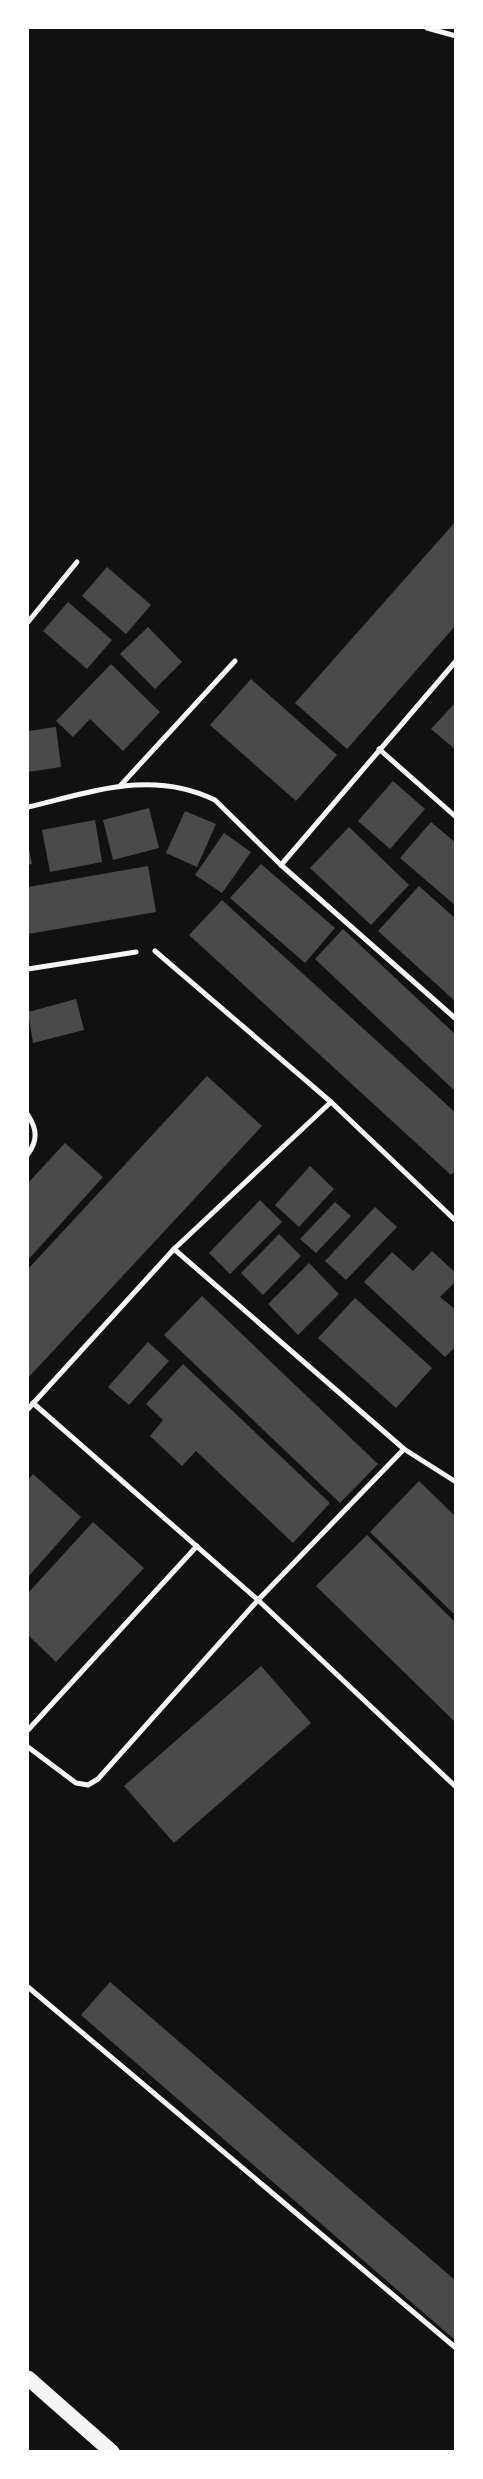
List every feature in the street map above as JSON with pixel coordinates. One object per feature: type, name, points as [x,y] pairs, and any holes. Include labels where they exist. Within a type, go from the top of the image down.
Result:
[{"type":"highway","points":[[28,2378],[112,2452]]},
{"type":"street","points":[[427,28],[456,36]]},
{"type":"street","points":[[28,622],[77,562]]},
{"type":"street","points":[[120,786],[235,661]]},
{"type":"street","points":[[281,865],[456,661]]},
{"type":"street","points":[[379,749],[456,817]]},
{"type":"street","points":[[28,806],[120,786],[148,783],[184,788],[215,800],[281,865],[456,1019]]},
{"type":"street","points":[[155,951],[331,1102],[456,1221]]},
{"type":"street","points":[[28,969],[136,952]]},
{"type":"street","points":[[28,1409],[174,1249],[331,1102]]},
{"type":"street","points":[[28,1115],[34,1125],[36,1136],[34,1145],[28,1154]]},
{"type":"street","points":[[174,1249],[404,1449],[456,1482]]},
{"type":"street","points":[[33,1403],[258,1600],[456,1787]]},
{"type":"street","points":[[28,1747],[76,1783],[88,1785],[96,1781],[258,1600],[404,1449]]},
{"type":"street","points":[[28,1730],[197,1546]]},
{"type":"street","points":[[28,1987],[456,2348]]},
{"type":"building","points":[[456,521],[456,625],[347,749],[295,703]]},
{"type":"building","points":[[107,567],[151,605],[126,634],[82,596]]},
{"type":"building","points":[[68,602],[112,640],[87,669],[43,631]]},
{"type":"building","points":[[148,627],[182,662],[155,689],[120,654]]},
{"type":"building","points":[[111,664],[160,712],[123,751],[90,719],[73,737],[56,721]]},
{"type":"building","points":[[251,679],[337,755],[296,801],[210,725]]},
{"type":"building","points":[[456,702],[456,750],[431,729]]},
{"type":"building","points":[[56,727],[61,767],[28,772],[28,731]]},
{"type":"building","points":[[393,781],[425,809],[390,849],[358,821]]},
{"type":"building","points":[[149,808],[159,848],[113,860],[103,820]]},
{"type":"building","points":[[185,811],[216,824],[197,867],[166,853]]},
{"type":"building","points":[[95,820],[102,862],[50,872],[42,830]]},
{"type":"building","points":[[431,822],[456,843],[456,906],[400,858]]},
{"type":"building","points":[[349,827],[409,885],[371,925],[310,868]]},
{"type":"building","points":[[224,833],[251,852],[222,893],[195,875]]},
{"type":"building","points":[[28,845],[32,864],[28,865]]},
{"type":"building","points":[[261,864],[335,928],[305,963],[230,898]]},
{"type":"building","points":[[148,866],[156,912],[28,934],[28,887]]},
{"type":"building","points":[[419,886],[456,919],[456,1002],[378,931]]},
{"type":"building","points":[[222,900],[456,1113],[456,1170],[451,1175],[189,935]]},
{"type":"building","points":[[343,929],[456,1035],[456,1092],[315,959]]},
{"type":"building","points":[[76,999],[84,1030],[33,1043],[28,1012]]},
{"type":"building","points":[[207,1076],[262,1126],[28,1378],[28,1269]]},
{"type":"building","points":[[65,1143],[103,1177],[28,1260],[28,1183]]},
{"type":"building","points":[[310,1166],[334,1189],[299,1227],[275,1205]]},
{"type":"building","points":[[260,1200],[282,1222],[230,1274],[209,1253]]},
{"type":"building","points":[[335,1202],[351,1216],[316,1253],[300,1239]]},
{"type":"building","points":[[375,1207],[397,1227],[346,1280],[325,1261]]},
{"type":"building","points":[[279,1234],[301,1256],[263,1295],[241,1273]]},
{"type":"building","points":[[432,1251],[456,1273],[456,1281],[440,1297],[456,1310],[456,1346],[445,1357],[364,1282],[392,1252],[413,1271]]},
{"type":"building","points":[[309,1263],[339,1294],[298,1335],[268,1304]]},
{"type":"building","points":[[202,1296],[378,1464],[340,1503],[164,1335]]},
{"type":"building","points":[[355,1298],[432,1368],[396,1408],[318,1338]]},
{"type":"building","points":[[148,1342],[169,1361],[129,1405],[108,1387]]},
{"type":"building","points":[[183,1364],[330,1503],[293,1543],[196,1451],[182,1466],[150,1436],[163,1420],[146,1404]]},
{"type":"building","points":[[33,1474],[81,1517],[28,1577],[28,1480]]},
{"type":"building","points":[[419,1481],[456,1517],[456,1616],[370,1532]]},
{"type":"building","points":[[93,1522],[144,1568],[56,1662],[28,1635],[28,1593]]},
{"type":"building","points":[[367,1535],[456,1623],[456,1723],[316,1586]]},
{"type":"building","points":[[261,1666],[311,1723],[174,1843],[124,1786]]},
{"type":"building","points":[[110,1982],[456,2281],[456,2341],[81,2015]]}]
